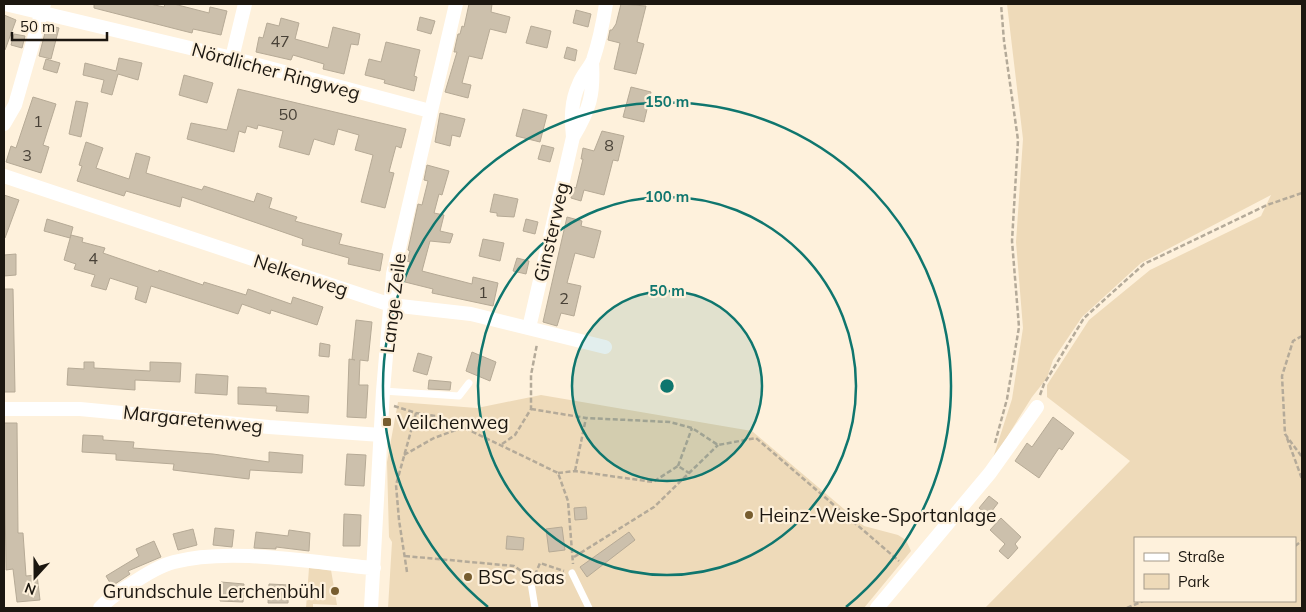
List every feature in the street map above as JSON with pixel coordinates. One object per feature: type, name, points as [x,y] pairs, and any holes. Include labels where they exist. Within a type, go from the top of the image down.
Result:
[{"type":"street","name":"Nördlicher Ringweg","points":[[5,4],[42,9],[430,111]]},
{"type":"street","points":[[232,58],[245,4]]},
{"type":"street","name":"Lange Zeile","points":[[371,608],[383,396],[392,305],[393,274],[456,4]]},
{"type":"street","name":"Ginsterweg","points":[[535,329],[573,137],[571,116],[574,99],[579,83],[592,62],[606,4]]},
{"type":"street","points":[[4,124],[15,105],[42,9]]},
{"type":"street","name":"Nelkenweg","points":[[4,176],[392,305],[472,314],[605,347]]},
{"type":"street","points":[[877,608],[911,570],[990,473],[1037,407]]},
{"type":"street","name":"Margaretenweg","points":[[4,409],[80,409],[269,427],[381,435]]},
{"type":"street","points":[[100,608],[107,600],[135,582],[172,562],[211,556],[242,556],[374,568]]},
{"type":"lane","points":[[383,396],[459,396],[469,383]]},
{"type":"lane","points":[[572,573],[589,608]]},
{"type":"lane","points":[[532,583],[534,608]]},
{"type":"path","points":[[993,447],[1007,399],[1020,327],[1012,241],[1018,140],[1004,41],[1001,4]]},
{"type":"path","points":[[1037,407],[1044,384],[1084,318],[1144,264],[1267,205],[1302,193]]},
{"type":"path","points":[[501,444],[515,435],[531,409],[531,375],[535,329]]},
{"type":"path","points":[[1302,336],[1293,341],[1282,376],[1285,434],[1302,479]]},
{"type":"path","points":[[383,396],[416,413],[442,417],[558,473],[575,471],[652,482],[678,466],[692,428]]},
{"type":"path","points":[[531,409],[586,418],[670,422],[692,428],[718,445]]},
{"type":"path","points":[[408,572],[396,485],[416,413]]},
{"type":"path","points":[[575,471],[586,418]]},
{"type":"path","points":[[403,456],[434,438],[464,427]]},
{"type":"path","points":[[1285,434],[1302,457]]},
{"type":"path","points":[[574,557],[654,507],[718,445],[756,438],[911,570]]},
{"type":"path","points":[[678,466],[689,473]]},
{"type":"path","points":[[532,583],[540,563],[572,573],[574,557],[568,501],[558,473]]},
{"type":"path","points":[[405,556],[514,566],[521,569],[532,583]]},
{"type":"path","points":[[1128,608],[1141,602]]},
{"type":"green space","points":[[1007,4],[1302,4],[1302,608],[985,608],[1130,461],[1047,397],[1047,385],[1089,320],[1150,270],[1261,216],[1271,195],[1141,263],[1082,317],[1053,360],[1047,378],[1032,397],[992,461],[1012,399],[1023,328],[1016,242],[1023,139]]},
{"type":"green space","points":[[541,395],[752,431],[864,526],[898,535],[906,540],[911,551],[864,608],[388,608],[392,542],[389,537],[387,462],[398,402],[477,408]]},
{"type":"green space","points":[[309,568],[331,570],[337,605],[313,604],[313,608],[306,608]]},
{"type":"building","points":[[94,4],[150,4],[164,7],[165,4],[174,4],[209,13],[210,7],[227,11],[221,35],[193,29],[192,33],[94,8]]},
{"type":"building","points":[[469,4],[492,4],[491,12],[510,17],[506,33],[490,29],[482,59],[469,56],[462,83],[471,85],[468,98],[445,92],[457,52],[454,52],[458,34],[460,34],[462,26],[464,27]]},
{"type":"building","points":[[621,4],[646,6],[637,42],[644,44],[636,74],[614,69],[620,43],[608,40],[610,30],[616,24]]},
{"type":"building","points":[[576,10],[591,14],[588,27],[573,23]]},
{"type":"building","points":[[4,15],[16,20],[5,50],[4,50]]},
{"type":"building","points":[[420,17],[435,21],[431,34],[417,30]]},
{"type":"building","points":[[281,18],[299,23],[295,39],[328,48],[333,27],[360,34],[358,45],[351,44],[344,74],[323,69],[324,64],[293,55],[291,60],[256,52],[259,37],[263,38],[267,23],[279,26]]},
{"type":"building","points":[[47,25],[59,28],[51,59],[39,56]]},
{"type":"building","points":[[531,26],[551,31],[547,48],[526,43]]},
{"type":"building","points":[[14,34],[25,36],[22,48],[11,45]]},
{"type":"building","points":[[386,42],[420,50],[414,76],[417,77],[414,91],[384,83],[385,80],[365,75],[369,59],[381,62]]},
{"type":"building","points":[[567,47],[577,50],[575,61],[564,58]]},
{"type":"building","points":[[119,58],[142,63],[138,80],[118,74],[112,95],[101,92],[104,80],[83,75],[85,63],[116,71]]},
{"type":"building","points":[[46,59],[60,63],[57,73],[43,69]]},
{"type":"building","points":[[184,75],[213,83],[207,103],[179,95]]},
{"type":"building","points":[[631,87],[651,92],[644,122],[623,117]]},
{"type":"building","points":[[238,89],[406,129],[401,148],[396,146],[389,172],[394,173],[385,208],[361,202],[373,155],[355,150],[359,135],[338,129],[334,145],[314,139],[309,155],[279,147],[283,131],[258,125],[257,129],[247,126],[245,133],[239,131],[234,152],[187,139],[191,123],[227,130]]},
{"type":"building","points":[[33,97],[56,104],[43,145],[49,147],[41,173],[6,162],[11,146],[16,148]]},
{"type":"building","points":[[76,101],[88,103],[81,137],[69,134]]},
{"type":"building","points":[[523,109],[547,115],[540,142],[516,136]]},
{"type":"building","points":[[440,113],[465,119],[460,137],[452,135],[450,146],[435,142]]},
{"type":"building","points":[[602,131],[624,136],[618,161],[613,160],[604,195],[584,190],[581,201],[571,198],[573,187],[576,188],[583,159],[581,159],[583,148],[594,151]]},
{"type":"building","points":[[86,142],[103,148],[96,168],[129,179],[136,153],[150,157],[146,173],[202,190],[204,186],[254,202],[257,193],[272,198],[269,208],[297,217],[295,221],[342,234],[339,244],[383,254],[380,271],[348,264],[349,258],[302,245],[303,239],[182,197],[180,207],[126,191],[124,196],[77,181],[82,166],[79,165]]},
{"type":"building","points":[[542,145],[554,148],[550,162],[538,159]]},
{"type":"building","points":[[427,165],[449,171],[442,195],[439,194],[434,213],[444,215],[440,231],[453,234],[450,243],[430,241],[422,271],[472,284],[473,277],[498,283],[493,306],[432,293],[433,289],[405,282],[410,262],[407,261],[410,251],[408,250],[418,204],[422,205],[428,181],[424,180]]},
{"type":"building","points":[[494,194],[518,199],[514,217],[497,216],[497,213],[490,212]]},
{"type":"building","points":[[4,195],[19,200],[5,238],[4,238]]},
{"type":"building","points":[[567,217],[582,221],[581,226],[601,231],[594,258],[575,253],[567,283],[581,286],[574,316],[561,313],[557,326],[543,322]]},
{"type":"building","points":[[47,219],[73,227],[70,238],[44,231]]},
{"type":"building","points":[[526,219],[538,222],[535,234],[523,231]]},
{"type":"building","points":[[71,235],[83,238],[82,242],[105,248],[103,253],[203,285],[204,282],[246,295],[248,289],[291,304],[293,297],[323,307],[317,325],[271,310],[270,314],[242,304],[238,314],[151,286],[146,303],[135,299],[138,287],[110,278],[106,290],[91,286],[95,275],[74,269],[76,264],[64,260]]},
{"type":"building","points":[[483,239],[504,243],[500,261],[479,256]]},
{"type":"building","points":[[16,254],[16,275],[4,276],[4,255]]},
{"type":"building","points":[[517,258],[529,261],[526,274],[513,271]]},
{"type":"building","points":[[4,289],[13,289],[15,392],[4,392]]},
{"type":"building","points":[[356,320],[372,322],[368,361],[360,360],[359,385],[368,385],[366,418],[347,417],[349,359],[355,360],[352,359]]},
{"type":"building","points":[[320,343],[330,345],[329,357],[319,356]]},
{"type":"building","points":[[472,352],[496,362],[490,381],[466,371]]},
{"type":"building","points":[[418,353],[432,357],[427,375],[413,371]]},
{"type":"building","points":[[84,362],[94,362],[94,368],[150,371],[150,362],[181,363],[180,382],[135,380],[135,390],[67,385],[68,368],[84,369]]},
{"type":"building","points":[[196,374],[228,376],[227,395],[195,393]]},
{"type":"building","points":[[429,380],[451,382],[450,390],[428,389]]},
{"type":"building","points":[[238,387],[266,388],[266,393],[309,396],[308,413],[276,411],[277,406],[238,404]]},
{"type":"building","points":[[1053,417],[1074,433],[1062,450],[1059,448],[1039,478],[1015,461],[1027,443],[1032,447]]},
{"type":"building","points":[[4,423],[17,423],[18,533],[23,533],[26,576],[37,575],[40,600],[17,602],[13,569],[6,570]]},
{"type":"building","points":[[83,435],[103,436],[103,440],[134,442],[133,448],[213,454],[269,462],[269,452],[303,455],[302,473],[250,470],[249,479],[173,470],[174,464],[116,460],[116,454],[82,452]]},
{"type":"building","points":[[347,454],[366,455],[364,486],[345,485]]},
{"type":"building","points":[[989,496],[998,503],[988,516],[979,508]]},
{"type":"building","points":[[586,507],[587,519],[575,520],[574,508]]},
{"type":"building","points":[[344,514],[361,515],[360,546],[343,546]]},
{"type":"building","points":[[1001,518],[1021,537],[1015,544],[1018,548],[1008,559],[999,551],[1005,544],[990,530]]},
{"type":"building","points":[[562,527],[565,550],[549,552],[546,529]]},
{"type":"building","points":[[215,528],[234,530],[232,547],[213,545]]},
{"type":"building","points":[[193,529],[197,545],[178,550],[173,534]]},
{"type":"building","points":[[289,530],[310,533],[309,551],[276,547],[276,549],[254,548],[256,532],[288,536]]},
{"type":"building","points":[[629,532],[635,540],[587,577],[580,567]]},
{"type":"building","points":[[507,536],[524,538],[523,550],[506,549]]},
{"type":"building","points":[[154,541],[161,557],[128,571],[130,574],[112,586],[106,576],[139,556],[136,549]]},
{"type":"building","points":[[221,582],[244,584],[243,602],[220,601]]},
{"type":"building","points":[[269,584],[289,585],[288,603],[268,603]]},
{"type":"place","name":"Veilchenweg","points":[[387,422]]},
{"type":"place","name":"Heinz-Weiske-Sportanlage","points":[[749,515]]},
{"type":"place","name":"BSC Saas","points":[[468,577]]},
{"type":"place","name":"Grundschule Lerchenbühl","points":[[335,591]]}]
